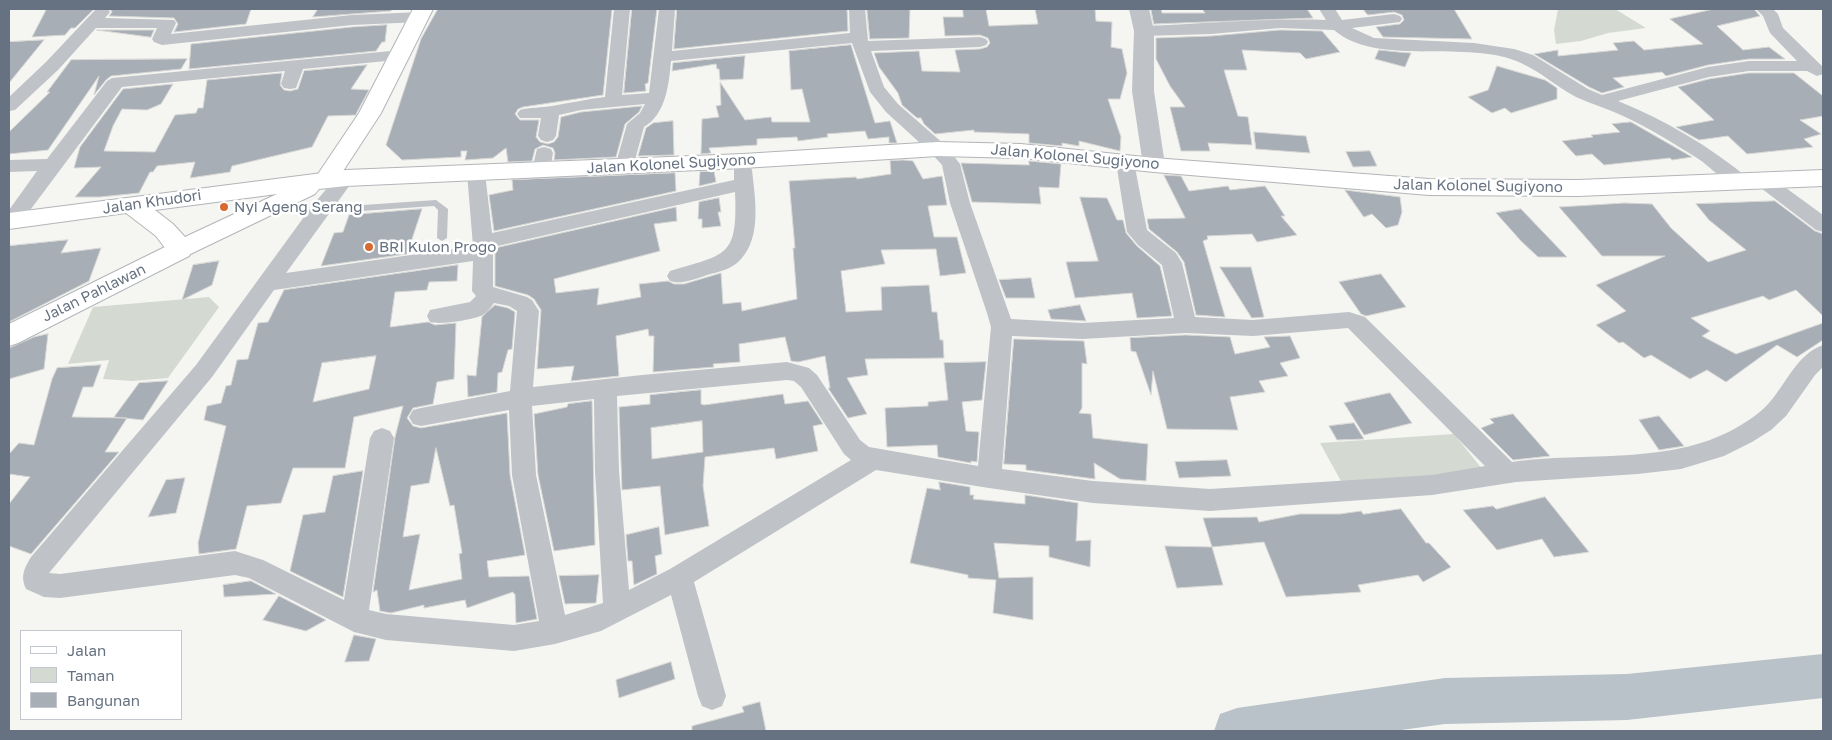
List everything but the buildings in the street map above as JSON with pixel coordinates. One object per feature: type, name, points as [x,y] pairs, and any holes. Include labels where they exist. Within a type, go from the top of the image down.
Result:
[{"type":"main road","points":[[336,179],[422,13]]},
{"type":"main road","name":"Jalan Kolonel Sugiyono","points":[[336,179],[476,173],[544,153],[624,166],[938,149],[1021,151],[1154,165],[1429,187],[1578,188],[1823,178]]},
{"type":"main road","name":"Jalan Khudori","points":[[10,221],[336,179]]},
{"type":"main road","name":"Jalan Pahlawan","points":[[9,336],[180,250],[336,179]]},
{"type":"main road","points":[[130,205],[173,236],[180,250]]},
{"type":"street","points":[[9,106],[52,66],[104,9]]},
{"type":"street","points":[[178,9],[168,22],[160,40],[422,13]]},
{"type":"street","points":[[299,25],[306,9]]},
{"type":"street","points":[[613,102],[622,9]]},
{"type":"street","points":[[624,166],[636,124],[648,116],[656,97],[663,57],[667,9]]},
{"type":"street","points":[[857,9],[859,42],[880,93],[892,108],[938,149],[951,164],[960,203],[1002,327],[990,478]]},
{"type":"street","points":[[1139,9],[1144,31],[1142,91],[1154,165]]},
{"type":"street","points":[[1327,9],[1338,25],[1351,35],[1371,43],[1474,48],[1508,53],[1527,59],[1599,101],[1629,112],[1680,139],[1714,159],[1741,182]]},
{"type":"street","points":[[1764,9],[1770,14],[1776,30],[1817,71]]},
{"type":"street","points":[[1144,31],[1211,29],[1280,23],[1338,25],[1394,19]]},
{"type":"street","points":[[93,22],[168,22]]},
{"type":"street","points":[[663,57],[859,42],[980,42]]},
{"type":"street","points":[[10,221],[116,83],[128,80],[400,55]]},
{"type":"street","points":[[290,84],[296,64]]},
{"type":"street","points":[[1599,101],[1708,72],[1749,66],[1817,71]]},
{"type":"street","points":[[526,114],[656,97]]},
{"type":"street","points":[[544,153],[551,112]]},
{"type":"street","points":[[677,276],[725,261],[734,254],[742,239],[746,221],[742,161]]},
{"type":"street","points":[[1125,162],[1137,232],[1143,239],[1166,255],[1172,263],[1186,325]]},
{"type":"street","points":[[9,166],[52,165]]},
{"type":"street","points":[[476,173],[483,247],[483,290],[489,295],[518,301],[528,311],[520,413],[524,475],[556,631]]},
{"type":"street","points":[[336,179],[319,212],[204,371],[40,565],[35,575],[35,581],[44,585],[60,586],[235,563],[254,568],[354,619],[386,627],[514,638],[556,631],[601,618],[617,610],[679,577],[873,458]]},
{"type":"street","points":[[1764,181],[1823,225]]},
{"type":"street","points":[[268,283],[483,247],[744,184]]},
{"type":"street","points":[[438,316],[477,309],[489,295]]},
{"type":"street","points":[[1002,327],[1082,332],[1186,325],[1253,328],[1339,319],[1349,320],[1357,323],[1508,474]]},
{"type":"street","points":[[421,417],[521,398],[605,388],[787,372],[800,374],[809,381],[852,447],[860,454],[873,458],[990,478],[1093,492],[1210,500],[1432,485],[1508,474],[1681,459],[1716,449],[1763,423],[1778,409],[1806,369],[1823,354]]},
{"type":"street","points":[[605,388],[607,472],[617,610]]},
{"type":"street","points":[[354,619],[382,438]]},
{"type":"street","points":[[679,577],[712,696]]},
{"type":"lane","points":[[319,212],[436,204],[442,209],[442,238]]},
{"type":"green space","points":[[1558,9],[1615,9],[1646,28],[1608,33],[1581,41],[1556,44],[1554,30]]},
{"type":"green space","points":[[209,297],[219,307],[168,378],[132,381],[103,379],[109,360],[68,364],[93,307]]},
{"type":"green space","points":[[1454,434],[1491,480],[1348,494],[1320,443]]},
{"type":"waterway","points":[[1237,731],[1445,701],[1627,697],[1823,676]]},
{"type":"place","name":"Nyi Ageng Serang","points":[[224,207]]},
{"type":"place","name":"BRI Kulon Progo","points":[[369,247]]}]
